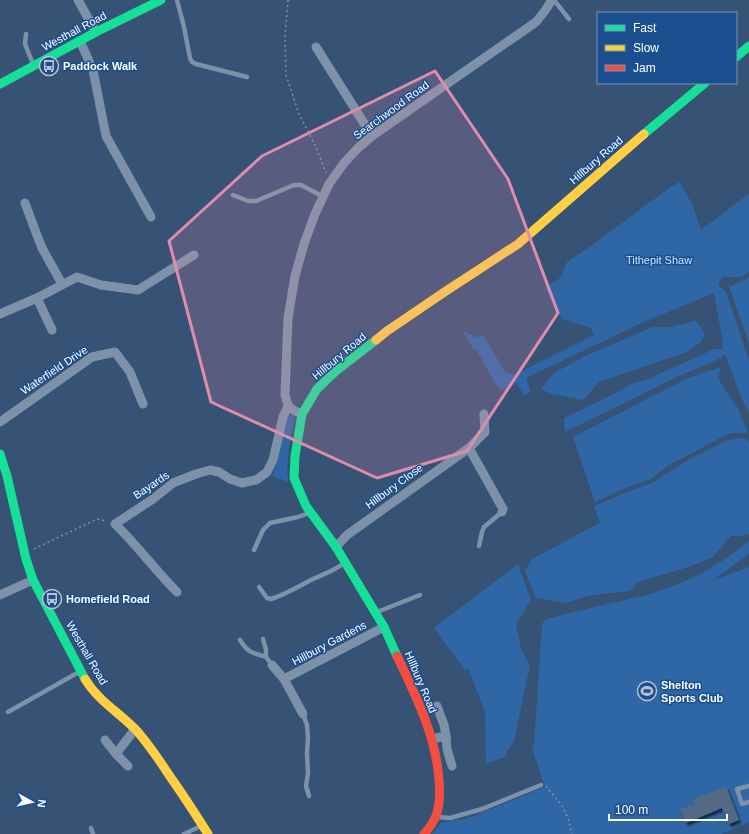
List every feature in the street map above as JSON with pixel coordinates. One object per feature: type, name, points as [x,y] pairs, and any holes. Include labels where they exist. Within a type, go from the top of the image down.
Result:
[{"type":"main road","name":"Westhall Road","points":[[0,84],[96,32],[161,0]]},
{"type":"main road","points":[[737,56],[749,46]]},
{"type":"main road","name":"Hillbury Road","points":[[424,834],[436,816],[440,795],[438,766],[432,739],[420,705],[384,627],[336,547],[306,506],[294,478],[295,456],[302,414],[318,389],[336,371],[387,331],[518,244],[623,152],[704,84]]},
{"type":"main road","name":"Westhall Road","points":[[0,454],[4,478],[24,553],[33,580],[80,671],[89,686],[106,704],[135,729],[150,746],[208,834]]},
{"type":"street","points":[[78,0],[96,32]]},
{"type":"street","name":"Searchwood Road","points":[[288,406],[285,395],[288,318],[295,276],[304,244],[315,214],[329,184],[344,163],[372,136],[536,22],[553,0]]},
{"type":"street","points":[[80,41],[92,70],[106,136],[151,217]]},
{"type":"street","points":[[316,47],[372,136]]},
{"type":"street","points":[[25,203],[42,248],[62,284]]},
{"type":"street","points":[[0,314],[37,298],[77,276],[101,285],[138,290],[194,255]]},
{"type":"street","points":[[37,298],[52,330]]},
{"type":"street","name":"Waterfield Drive","points":[[0,422],[92,357],[115,352],[130,372],[143,404]]},
{"type":"street","points":[[288,406],[294,411],[302,414]]},
{"type":"street","name":"Bayards","points":[[115,524],[174,483],[196,474],[210,470],[219,472],[230,479],[242,483],[256,480],[267,472],[273,460],[282,417],[288,406]]},
{"type":"street","name":"Hillbury Close","points":[[336,547],[347,535],[468,448],[485,432],[484,414]]},
{"type":"street","points":[[468,448],[503,509],[502,512]]},
{"type":"street","points":[[115,524],[130,538],[143,555],[177,592]]},
{"type":"street","points":[[0,595],[33,580]]},
{"type":"street","name":"Hillbury Gardens","points":[[284,679],[384,627]]},
{"type":"street","name":"Hillbury Gardens","points":[[272,665],[284,679],[303,714]]},
{"type":"street","points":[[437,706],[444,725],[447,749],[452,766]]},
{"type":"street","points":[[116,754],[135,729]]},
{"type":"street","points":[[432,739],[446,736]]},
{"type":"street","points":[[105,740],[128,766]]},
{"type":"lane","points":[[177,0],[192,62],[247,77]]},
{"type":"lane","points":[[553,0],[569,19]]},
{"type":"lane","points":[[26,34],[25,44],[33,66]]},
{"type":"lane","points":[[233,195],[248,201],[256,200],[294,185],[301,185],[324,197]]},
{"type":"lane","points":[[479,546],[484,527],[502,512]]},
{"type":"lane","points":[[254,550],[264,530],[270,523],[311,513]]},
{"type":"lane","points":[[259,587],[267,598],[271,599],[337,569],[345,562]]},
{"type":"lane","points":[[376,613],[420,595]]},
{"type":"lane","points":[[263,639],[266,657]]},
{"type":"lane","points":[[240,640],[250,652],[266,657],[272,665]]},
{"type":"lane","points":[[8,712],[80,671]]},
{"type":"lane","points":[[303,714],[307,725],[308,738],[308,773],[306,786],[309,796]]},
{"type":"lane","points":[[436,816],[450,818],[482,809],[541,785]]},
{"type":"lane","points":[[749,786],[737,789],[742,804],[749,802]]},
{"type":"lane","points":[[184,834],[203,825]]},
{"type":"lane","points":[[91,828],[93,834]]},
{"type":"path","points":[[288,0],[284,37],[286,75],[300,114],[316,147],[329,184]]},
{"type":"path","points":[[24,553],[97,519],[115,524]]},
{"type":"path","points":[[541,785],[548,787],[563,807],[568,818],[572,834]]},
{"type":"highlighted area","points":[[435,71],[508,179],[558,313],[467,451],[377,478],[211,402],[169,241],[262,156]]},
{"type":"green space","name":"Tithepit Shaw","points":[[680,182],[693,206],[701,230],[749,194],[749,272],[741,277],[724,277],[718,282],[720,287],[726,292],[749,361],[749,413],[741,397],[725,354],[721,358],[670,380],[565,432],[564,418],[620,391],[630,384],[646,380],[714,349],[723,349],[714,293],[644,322],[526,378],[531,392],[524,395],[516,383],[502,391],[495,383],[476,349],[474,350],[462,331],[477,337],[484,336],[505,372],[511,374],[516,374],[594,335],[591,328],[562,319],[545,288],[560,278],[567,262],[672,186]]},
{"type":"green space","points":[[749,277],[749,343],[729,287]]},
{"type":"green space","points":[[696,321],[705,334],[701,342],[687,352],[599,382],[583,400],[551,394],[541,389],[554,373],[585,356],[652,327],[671,327]]},
{"type":"green space","points":[[721,367],[718,378],[738,408],[748,433],[730,433],[669,465],[651,479],[628,487],[595,502],[573,437],[688,378]]},
{"type":"green space","points":[[289,415],[295,417],[289,450],[288,482],[272,476],[277,464],[286,418]]},
{"type":"green space","points":[[743,438],[749,441],[749,534],[742,536],[731,536],[713,557],[692,566],[638,582],[630,591],[587,596],[566,603],[536,598],[525,571],[531,560],[600,523],[594,506],[652,483],[688,460],[728,440]]},
{"type":"green space","name":"Shelton Sports Club","points":[[749,541],[749,554],[711,581],[749,567],[749,822],[721,834],[432,834],[441,823],[466,819],[545,787],[532,748],[534,745],[542,624],[544,621],[550,618],[648,595],[688,580],[728,557]]},
{"type":"green space","points":[[518,564],[531,600],[516,624],[521,649],[530,665],[514,741],[505,757],[486,764],[485,712],[468,668],[465,670],[434,628]]},
{"type":"building","points":[[726,786],[739,820],[729,824],[722,808],[686,823],[680,809],[694,804],[693,799]]},
{"type":"traffic: fast","points":[[0,84],[96,32],[161,0]]},
{"type":"traffic: fast","points":[[737,56],[749,46]]},
{"type":"traffic: fast","points":[[644,134],[704,84]]},
{"type":"traffic: fast","points":[[376,340],[336,371],[317,389],[302,414],[295,456],[294,478],[306,506],[336,547],[384,627],[397,656]]},
{"type":"traffic: fast","points":[[0,454],[7,476],[26,559],[33,580],[85,679]]},
{"type":"traffic: slow","points":[[376,340],[446,291],[518,244],[644,134]]},
{"type":"traffic: slow","points":[[85,679],[96,694],[130,724],[146,742],[208,834]]},
{"type":"traffic: jam","points":[[397,656],[424,716],[434,748],[437,764],[440,789],[438,807],[434,821],[424,834]]},
{"type":"place","name":"Paddock Walk","points":[[49,66]]},
{"type":"place","name":"Homefield Road","points":[[52,599]]},
{"type":"place","name":"Shelton Sports Club","points":[[647,691]]}]
